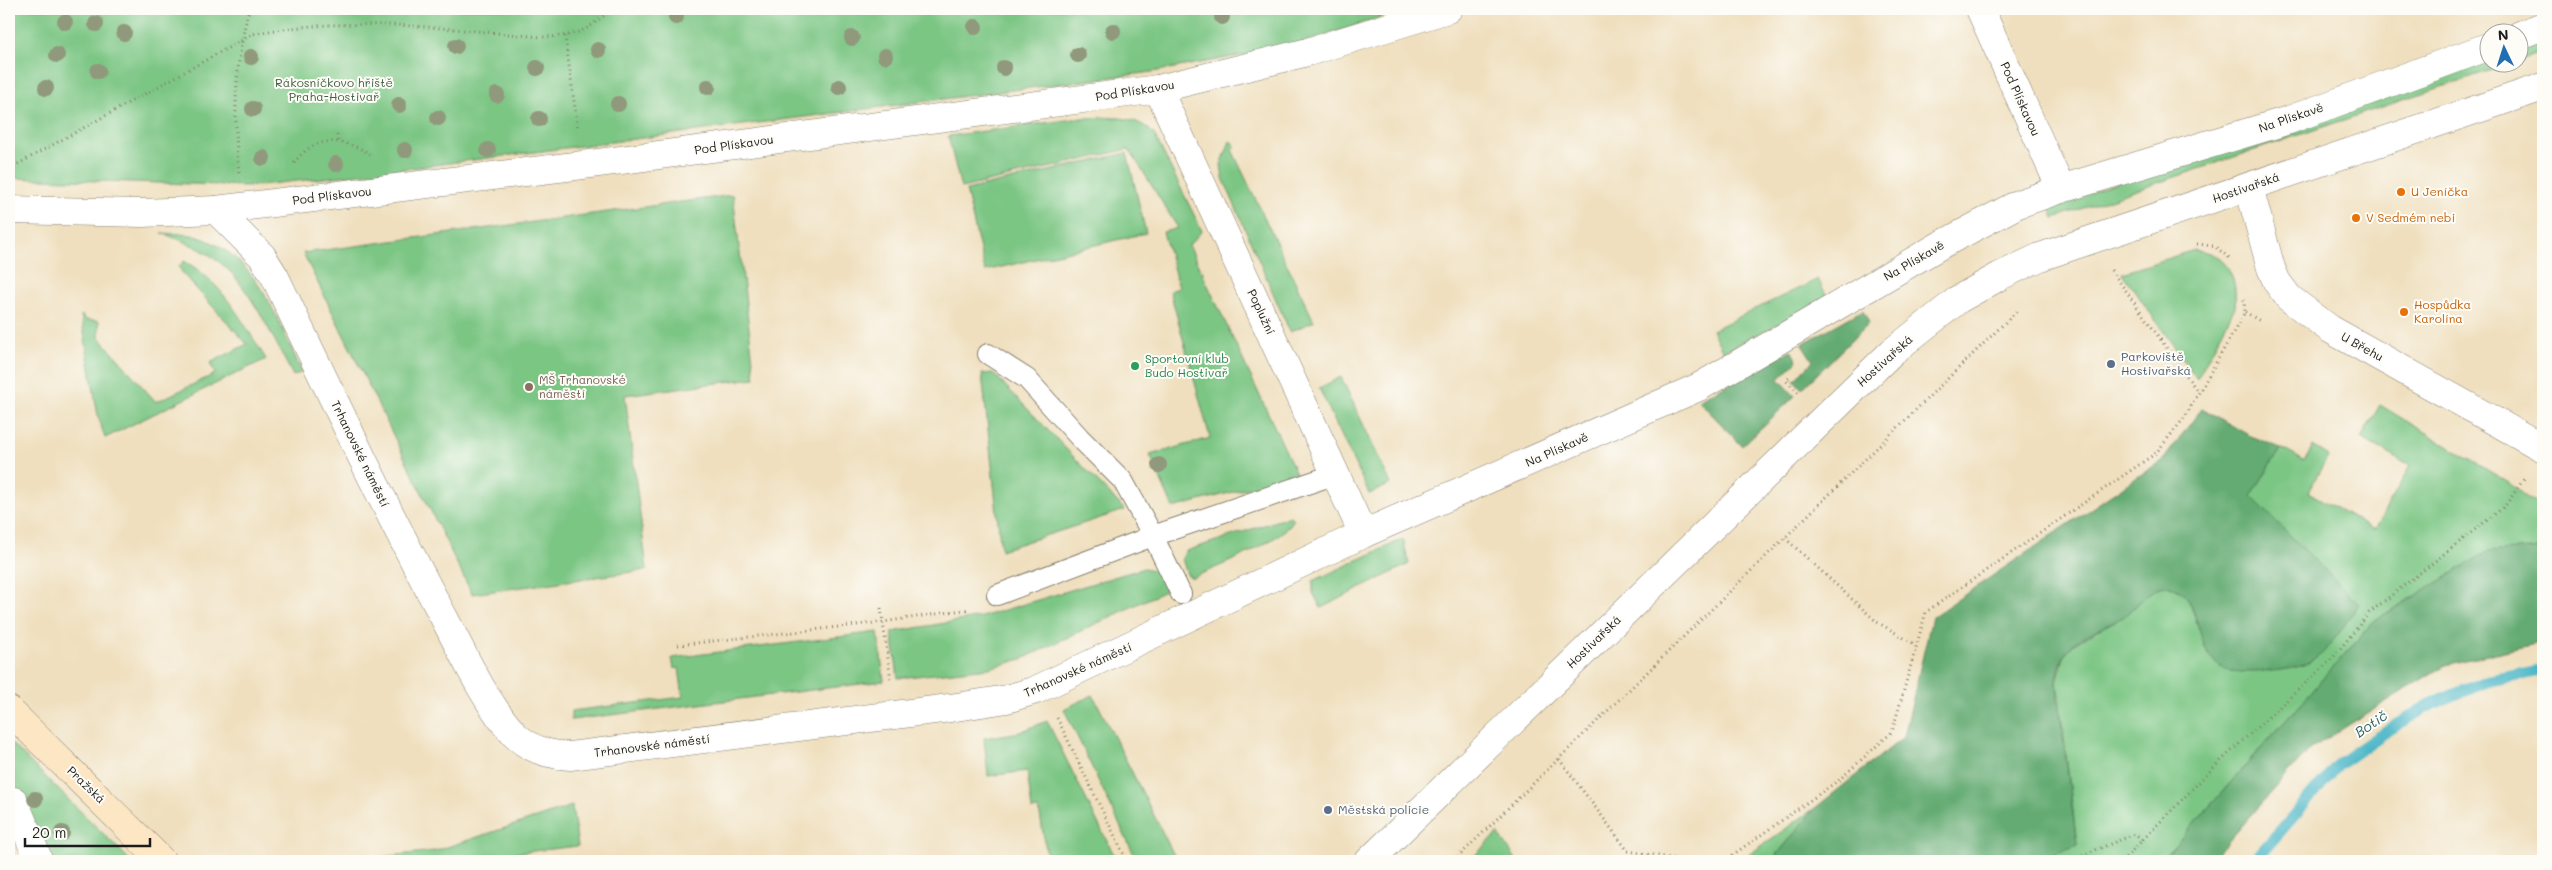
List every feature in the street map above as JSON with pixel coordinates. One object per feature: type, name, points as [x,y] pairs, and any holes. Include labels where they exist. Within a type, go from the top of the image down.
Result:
[{"type":"main road","name":"Pražská","points":[[9,710],[162,861]]},
{"type":"street","name":"Pod Plískavou","points":[[9,210],[142,213],[216,210],[583,165],[1158,90],[1308,52],[1448,9]]},
{"type":"street","name":"Pod Plískavou","points":[[1980,9],[2061,189]]},
{"type":"street","points":[[2530,31],[2543,26]]},
{"type":"street","name":"Na Plískavě","points":[[1363,534],[1699,387],[1993,216],[2018,204],[2061,189],[2289,120],[2480,50]]},
{"type":"street","name":"Hostivařská","points":[[1369,861],[1899,346],[1958,299],[2040,257],[2543,87]]},
{"type":"street","name":"Poplužní","points":[[1158,90],[1363,534]]},
{"type":"street","name":"U Břehu","points":[[2249,187],[2271,268],[2277,282],[2289,298],[2330,329],[2543,448]]},
{"type":"street","name":"Trhanovské náměstí","points":[[216,210],[262,256],[275,277],[390,518],[469,665],[496,710],[507,725],[526,744],[550,754],[570,756],[950,708],[1021,695],[1191,618],[1363,534]]},
{"type":"street","points":[[14,801],[39,861]]},
{"type":"lane","points":[[988,354],[1028,379],[1080,438],[1123,481],[1153,536],[1181,594]]},
{"type":"lane","points":[[997,595],[1153,536],[1336,474]]},
{"type":"path","points":[[216,210],[240,184],[236,112],[241,41],[249,9]]},
{"type":"path","points":[[9,169],[241,41],[263,32],[335,23],[370,23],[542,37],[565,36],[586,30],[612,9]]},
{"type":"path","points":[[565,36],[583,165]]},
{"type":"path","points":[[337,135],[338,140]]},
{"type":"path","points":[[2196,244],[2214,246],[2234,262]]},
{"type":"path","points":[[2118,265],[2109,268],[2198,392]]},
{"type":"path","points":[[1724,861],[1839,780],[1892,732],[1926,612],[2156,453],[2185,417],[2245,312],[2244,294]]},
{"type":"path","points":[[1454,861],[2023,305]]},
{"type":"path","points":[[1788,334],[1805,363],[1786,381],[1824,418]]},
{"type":"path","points":[[2122,861],[2215,766],[2332,659],[2368,613],[2505,506],[2543,448]]},
{"type":"path","points":[[1785,538],[1877,622],[1916,645]]},
{"type":"path","points":[[678,645],[967,611],[997,595]]},
{"type":"path","points":[[881,608],[892,688]]},
{"type":"path","points":[[1053,709],[1127,861]]},
{"type":"path","points":[[1559,759],[1628,851],[1688,861]]},
{"type":"path","points":[[2068,861],[2136,834],[2142,839]]},
{"type":"green space","name":"Rákosníčkovo hřiště Praha-Hostivař","points":[[9,9],[1405,9],[1293,46],[1152,72],[388,171],[251,186],[9,178]]},
{"type":"green space","points":[[2543,41],[2543,52],[2530,57],[2530,46]]},
{"type":"green space","points":[[2480,63],[2480,72],[2485,72],[2054,218],[2049,205]]},
{"type":"green space","points":[[1082,118],[1120,118],[1129,120],[1146,127],[1154,134],[1202,231],[1189,245],[1297,475],[1173,508],[1150,455],[1210,438],[1170,291],[1179,288],[1163,232],[1178,228],[1129,149],[961,188],[948,136]]},
{"type":"green space","points":[[1230,141],[1235,145],[1232,150],[1314,321],[1290,332],[1223,178],[1221,165]]},
{"type":"green space","points":[[1127,153],[1146,233],[985,271],[966,190]]},
{"type":"green space","name":"MŠ Trhanovské náměstí","points":[[733,195],[755,378],[625,395],[647,570],[472,594],[303,253]]},
{"type":"green space","points":[[161,233],[185,234],[199,237],[219,246],[237,259],[264,293],[302,372],[293,376],[253,302],[223,265],[193,246]]},
{"type":"green space","points":[[2194,250],[2205,252],[2222,261],[2232,276],[2235,296],[2235,307],[2197,379],[2122,273]]},
{"type":"green space","points":[[184,261],[210,280],[221,292],[231,304],[266,359],[105,438],[98,416],[81,315],[87,320],[99,321],[99,337],[156,402],[215,374],[210,363],[247,344],[184,275],[179,267]]},
{"type":"green space","points":[[1818,279],[1828,298],[1723,352],[1712,330]]},
{"type":"green space","points":[[1863,310],[1869,323],[1802,389],[1794,380],[1813,361],[1802,344]]},
{"type":"green space","points":[[1791,350],[1797,361],[1779,379],[1795,396],[1742,446],[1698,400]]},
{"type":"green space","points":[[993,373],[1125,510],[1001,550],[982,374]]},
{"type":"green space","points":[[1341,377],[1391,484],[1369,494],[1319,388]]},
{"type":"green space","points":[[2380,405],[2509,483],[2526,497],[2543,506],[2543,548],[2487,553],[2375,620],[2161,861],[2037,861],[2077,844],[2057,681],[2065,654],[2074,644],[2129,612],[2150,591],[2162,586],[2177,587],[2187,595],[2206,649],[2359,604],[2251,496],[2281,448],[2304,461],[2313,446],[2328,456],[2308,492],[2374,530],[2410,466],[2361,438]]},
{"type":"green space","points":[[2202,408],[2250,436],[2281,448],[2251,496],[2359,604],[2327,648],[2318,657],[2293,668],[2253,672],[2236,672],[2226,669],[2216,664],[2207,651],[2194,611],[2185,594],[2171,586],[2158,588],[2124,616],[2086,636],[2070,647],[2058,672],[2058,696],[2077,845],[2037,861],[1772,861],[1815,808],[1904,737],[1932,617],[2164,459]]},
{"type":"green space","points":[[1291,516],[1294,519],[1287,528],[1263,545],[1192,578],[1187,574],[1182,559],[1186,551]]},
{"type":"green space","points":[[1403,539],[1409,564],[1321,608],[1313,593],[1313,581]]},
{"type":"green space","points":[[2543,548],[2543,642],[2445,665],[2310,749],[2211,861],[2161,861],[2375,620],[2487,552]]},
{"type":"green space","points":[[1144,568],[1159,571],[1167,590],[1022,659],[989,668],[898,678],[892,632],[981,617]]},
{"type":"green space","points":[[878,632],[884,681],[571,720],[571,711],[683,697],[679,668],[674,669],[672,658]]},
{"type":"green space","points":[[1093,695],[1177,861],[1137,861],[1064,709]]},
{"type":"green space","points":[[1047,721],[1117,861],[1048,861],[1039,809],[1032,810],[1027,771],[988,776],[984,738],[1020,732]]},
{"type":"green space","points":[[9,741],[131,861],[52,861],[44,840],[9,779]]},
{"type":"green space","points":[[572,806],[578,846],[443,861],[362,861],[361,859],[435,851]]},
{"type":"green space","points":[[1815,808],[1772,861],[1740,861]]},
{"type":"green space","points":[[1498,833],[1517,861],[1469,861]]},
{"type":"waterway","name":"Botič","points":[[2254,861],[2339,764],[2385,732],[2431,704],[2488,681],[2543,670]]},
{"type":"place","name":"U Jeníčka","points":[[2401,192]]},
{"type":"place","name":"V Sedmém nebi","points":[[2356,218]]},
{"type":"place","name":"Hospůdka Karolína","points":[[2404,312]]},
{"type":"place","name":"Parkoviště Hostivařská","points":[[2111,364]]},
{"type":"place","name":"Sportovní klub Budo Hostivař","points":[[1135,366]]},
{"type":"place","name":"MŠ Trhanovské náměstí","points":[[529,387]]},
{"type":"place","name":"Městská policie","points":[[1328,810]]}]
